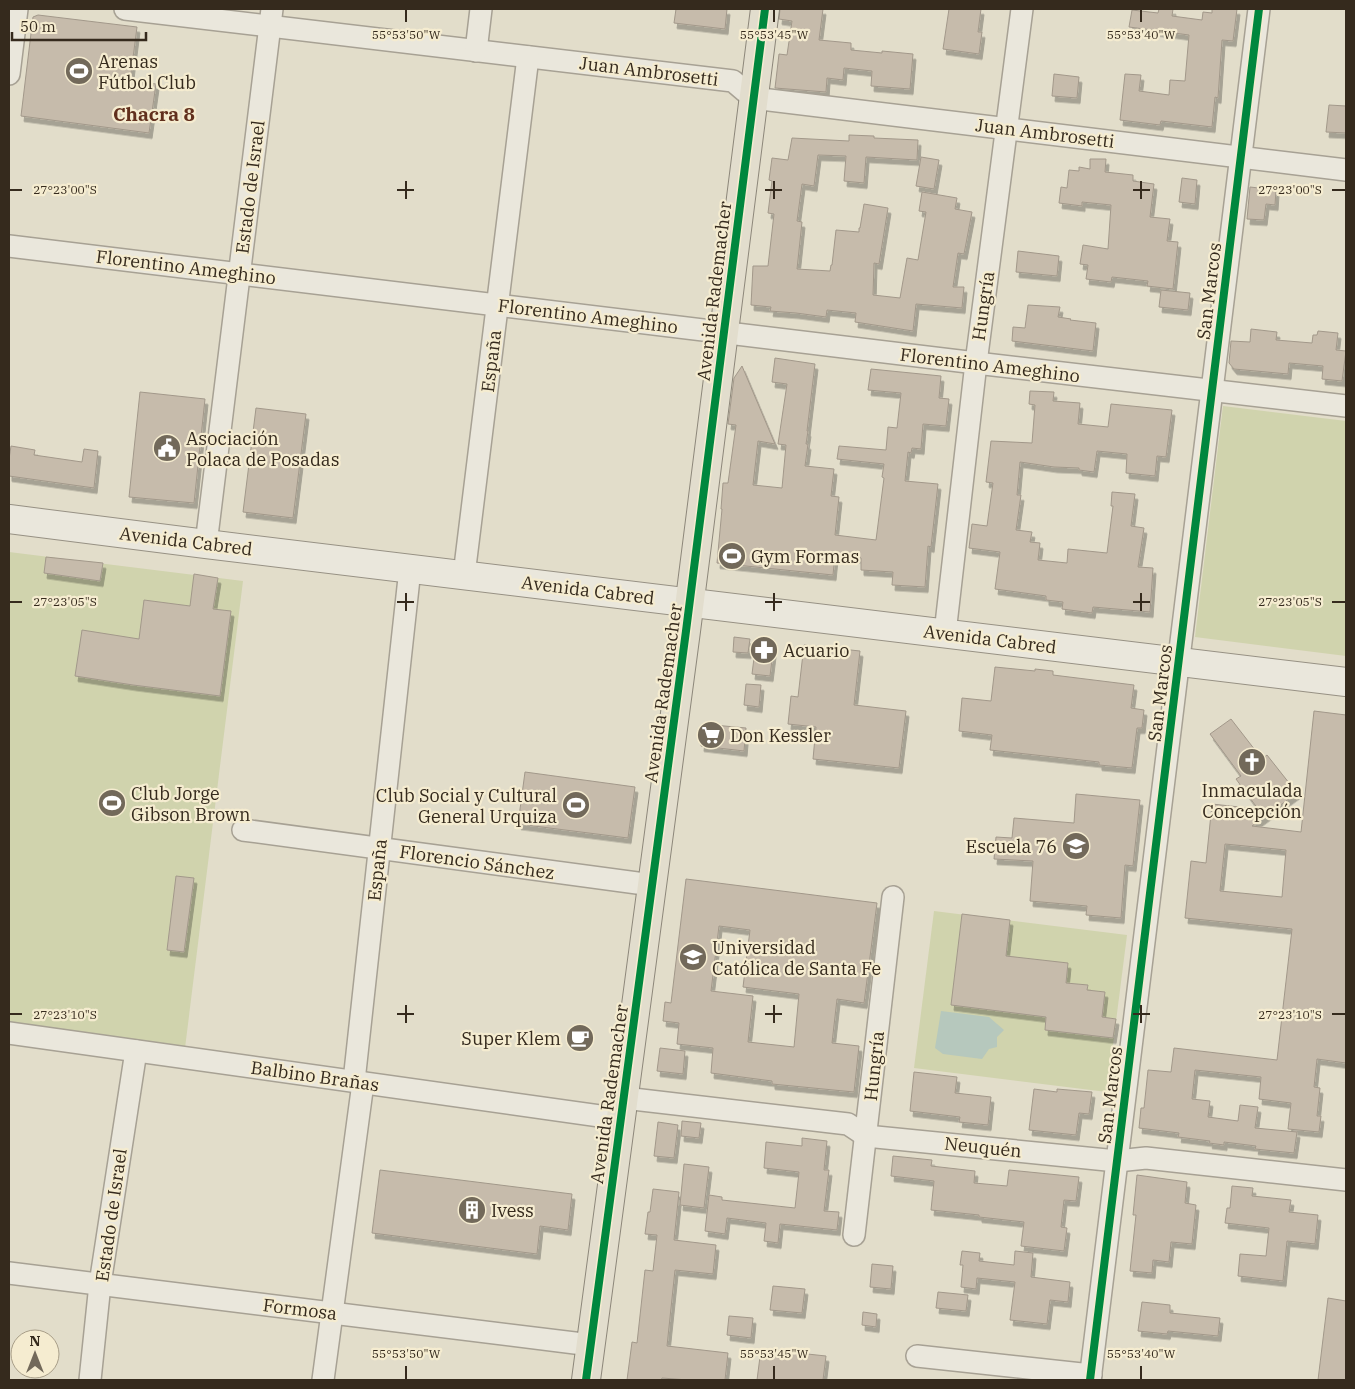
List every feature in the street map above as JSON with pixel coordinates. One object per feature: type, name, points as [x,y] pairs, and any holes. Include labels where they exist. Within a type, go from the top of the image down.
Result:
[{"type":"main road","name":"Avenida Rademacher","points":[[586,1380],[690,602],[765,9]]},
{"type":"main road","name":"Avenida Cabred","points":[[9,519],[1346,682]]},
{"type":"street","points":[[9,74],[17,9]]},
{"type":"street","name":"Juan Ambrosetti","points":[[125,9],[271,18],[476,51],[733,80],[754,98],[1346,170]]},
{"type":"street","points":[[476,51],[481,9]]},
{"type":"street","name":"Hungría","points":[[945,633],[976,363],[1022,9]]},
{"type":"street","name":"San Marcos","points":[[1090,1378],[1259,9]]},
{"type":"street","name":"Estado de Israel","points":[[206,544],[271,18]]},
{"type":"street","name":"España","points":[[464,575],[528,57]]},
{"type":"street","name":"Florentino Ameghino","points":[[9,246],[1346,406]]},
{"type":"street","name":"España","points":[[323,1380],[358,1082],[379,848],[410,569]]},
{"type":"street","name":"Florencio Sánchez","points":[[243,830],[652,885]]},
{"type":"street","name":"Hungría","points":[[854,1235],[893,897]]},
{"type":"street","name":"Balbino Brañas","points":[[9,1033],[358,1082],[622,1108]]},
{"type":"street","name":"Estado de Israel","points":[[90,1380],[100,1284],[136,1051]]},
{"type":"street","name":"Neuquén","points":[[622,1108],[848,1124],[866,1136],[1117,1161],[1146,1158],[1346,1180]]},
{"type":"street","name":"Formosa","points":[[9,1273],[591,1345]]},
{"type":"street","points":[[917,1356],[1090,1378]]},
{"type":"green space","points":[[1223,406],[1346,421],[1346,656],[1195,637]]},
{"type":"green space","name":"Club Jorge Gibson Brown","points":[[9,552],[243,581],[185,1048],[9,1026]]},
{"type":"green space","points":[[934,911],[1127,935],[1107,1092],[914,1068]]},
{"type":"shaded area","points":[[941,1011],[989,1017],[1004,1030],[997,1037],[997,1047],[989,1049],[982,1059],[943,1054],[935,1048]]},
{"type":"building","points":[[676,9],[727,9],[725,29],[674,23]]},
{"type":"building","points":[[780,9],[823,9],[819,40],[851,43],[851,50],[913,54],[910,89],[871,86],[872,71],[844,68],[843,80],[827,78],[826,92],[775,88],[779,54],[787,55],[792,21],[779,19]]},
{"type":"building","points":[[949,9],[981,9],[978,32],[982,32],[979,54],[943,49]]},
{"type":"building","points":[[1159,9],[1173,9],[1172,16],[1202,20],[1203,12],[1212,13],[1212,9],[1237,9],[1233,41],[1222,40],[1218,98],[1215,97],[1212,127],[1161,121],[1160,125],[1120,120],[1125,74],[1141,75],[1139,91],[1169,95],[1170,80],[1185,81],[1189,35],[1129,27],[1132,10],[1158,13]]},
{"type":"building","name":"Arenas Fútbol Club","points":[[38,15],[137,27],[130,81],[156,84],[149,133],[21,116],[33,17]]},
{"type":"building","points":[[1054,74],[1079,77],[1077,98],[1052,96]]},
{"type":"building","points":[[1329,105],[1346,106],[1346,133],[1326,132]]},
{"type":"building","points":[[849,135],[918,140],[917,160],[866,157],[864,183],[844,181],[846,156],[818,155],[814,186],[802,184],[797,221],[802,222],[797,269],[830,271],[836,230],[859,232],[864,204],[888,208],[879,264],[874,263],[873,295],[900,298],[907,258],[918,260],[926,212],[919,211],[922,192],[957,198],[955,209],[972,212],[964,254],[958,253],[953,287],[964,287],[962,308],[916,304],[913,331],[855,322],[856,313],[827,310],[826,317],[770,311],[771,307],[751,305],[753,266],[768,266],[774,214],[768,213],[772,181],[769,180],[772,158],[788,160],[792,138],[849,141]]},
{"type":"building","points":[[921,157],[939,160],[934,189],[916,186]]},
{"type":"building","points":[[1090,159],[1106,159],[1105,172],[1133,175],[1133,181],[1154,184],[1150,217],[1170,219],[1167,241],[1178,242],[1173,289],[1147,286],[1148,281],[1112,277],[1111,282],[1086,279],[1088,265],[1080,264],[1083,245],[1108,249],[1111,205],[1082,202],[1082,206],[1059,203],[1061,187],[1067,188],[1069,170],[1079,171],[1079,167],[1090,169]]},
{"type":"building","points":[[1182,178],[1197,180],[1195,204],[1179,202]]},
{"type":"building","points":[[1250,187],[1276,190],[1275,205],[1266,204],[1264,220],[1247,219]]},
{"type":"building","points":[[1018,251],[1059,256],[1057,276],[1016,272]]},
{"type":"building","points":[[1161,290],[1190,293],[1188,310],[1159,307]]},
{"type":"building","points":[[1028,305],[1060,307],[1058,317],[1096,323],[1093,351],[1012,341],[1013,327],[1025,328]]},
{"type":"building","points":[[1251,329],[1277,332],[1276,340],[1312,343],[1313,335],[1317,335],[1318,331],[1338,333],[1336,350],[1346,351],[1342,381],[1322,379],[1323,366],[1289,363],[1288,374],[1234,369],[1229,363],[1231,341],[1250,342]]},
{"type":"building","points":[[775,358],[815,364],[805,466],[834,469],[831,496],[839,497],[835,535],[876,540],[884,464],[837,459],[839,446],[886,450],[888,427],[897,428],[901,393],[868,390],[871,369],[941,376],[939,398],[949,399],[946,426],[923,424],[921,449],[912,448],[911,453],[908,452],[905,481],[938,484],[931,547],[928,546],[925,587],[892,585],[893,572],[861,570],[861,558],[835,555],[833,575],[717,563],[723,483],[728,483],[736,425],[728,424],[734,378],[742,366],[775,444],[758,441],[753,485],[782,488],[786,445],[778,444],[787,384],[772,382]]},
{"type":"building","points":[[1030,391],[1054,392],[1053,401],[1080,403],[1078,424],[1108,427],[1111,404],[1172,410],[1166,457],[1157,456],[1155,476],[1126,473],[1127,454],[1097,451],[1094,472],[1079,470],[1079,468],[1054,467],[1020,462],[1017,495],[1021,495],[1016,530],[1032,532],[1030,542],[1040,543],[1038,560],[1067,563],[1068,549],[1107,553],[1113,506],[1111,506],[1112,492],[1135,494],[1131,526],[1144,528],[1138,567],[1153,568],[1150,612],[1093,607],[1092,613],[1062,609],[1063,602],[1046,600],[1046,596],[995,589],[1000,552],[969,548],[972,524],[987,526],[993,483],[986,482],[991,441],[1032,443],[1035,405],[1029,404]]},
{"type":"building","name":"Asociación Polaca de Posadas","points":[[140,392],[205,399],[194,503],[129,497]]},
{"type":"building","points":[[256,408],[306,414],[293,518],[243,512]]},
{"type":"building","points":[[11,446],[35,450],[34,455],[82,462],[84,449],[98,451],[94,488],[9,476]]},
{"type":"building","points":[[46,557],[103,563],[100,581],[44,573]]},
{"type":"building","points":[[194,574],[218,578],[213,609],[231,611],[220,696],[75,676],[82,630],[139,639],[144,600],[190,606]]},
{"type":"building","points":[[734,637],[750,639],[748,653],[733,652]]},
{"type":"building","points":[[756,642],[774,644],[770,676],[752,674]]},
{"type":"building","points":[[804,645],[860,651],[854,705],[906,711],[899,768],[813,759],[816,727],[788,724],[791,696],[798,697]]},
{"type":"building","points":[[995,667],[1053,671],[1053,675],[1134,685],[1131,708],[1144,710],[1142,728],[1137,728],[1132,768],[1099,765],[1099,762],[990,750],[992,735],[959,731],[962,698],[991,701]]},
{"type":"building","points":[[746,684],[761,685],[759,707],[744,705]]},
{"type":"building","points":[[1314,711],[1346,715],[1346,1063],[1317,1059],[1314,1087],[1320,1088],[1317,1116],[1321,1116],[1319,1132],[1288,1129],[1291,1103],[1259,1099],[1261,1077],[1195,1070],[1192,1099],[1210,1101],[1208,1117],[1238,1121],[1240,1105],[1258,1107],[1255,1128],[1297,1132],[1294,1153],[1255,1149],[1256,1146],[1224,1142],[1224,1145],[1209,1143],[1210,1141],[1178,1137],[1179,1133],[1139,1128],[1141,1108],[1144,1108],[1148,1070],[1171,1072],[1174,1048],[1277,1060],[1292,929],[1185,918],[1191,861],[1206,863],[1212,804],[1258,809],[1236,779],[1241,776],[1210,734],[1231,719],[1262,759],[1267,755],[1297,793],[1252,826],[1301,832]],"holes":[[[1225,844],[1286,850],[1282,897],[1220,891]]]},
{"type":"building","points":[[703,724],[746,728],[744,751],[701,746]]},
{"type":"building","name":"Club Social y Cultural General Urquiza","points":[[525,772],[635,787],[628,838],[518,824]]},
{"type":"building","points":[[1076,794],[1140,800],[1133,866],[1125,865],[1121,918],[1086,915],[1087,906],[1030,901],[1033,861],[994,859],[996,837],[1012,838],[1014,818],[1074,823]]},
{"type":"building","points":[[176,876],[194,878],[184,952],[167,950]]},
{"type":"building","points":[[686,879],[877,903],[864,1003],[837,999],[832,1043],[859,1046],[854,1092],[772,1084],[772,1081],[711,1073],[713,1048],[677,1044],[679,1023],[663,1021],[665,1002],[671,1003]],"holes":[[[719,926],[750,930],[743,987],[799,994],[794,1047],[748,1042],[753,996],[711,991]]]},
{"type":"building","points":[[962,914],[1010,920],[1006,956],[1068,963],[1066,983],[1088,985],[1087,990],[1105,992],[1102,1017],[1116,1019],[1113,1038],[1045,1030],[1046,1017],[951,1005]]},
{"type":"building","points":[[660,1048],[685,1051],[683,1074],[657,1071]]},
{"type":"building","points":[[914,1072],[957,1077],[955,1093],[991,1097],[988,1125],[959,1122],[960,1117],[910,1111]]},
{"type":"building","points":[[1034,1089],[1057,1092],[1057,1089],[1092,1092],[1089,1114],[1079,1113],[1076,1135],[1029,1130]]},
{"type":"building","points":[[682,1121],[701,1123],[699,1138],[681,1136]]},
{"type":"building","points":[[658,1122],[678,1125],[674,1158],[654,1156]]},
{"type":"building","points":[[802,1138],[827,1141],[824,1170],[829,1170],[824,1211],[839,1212],[837,1230],[780,1224],[778,1243],[764,1241],[766,1223],[727,1218],[725,1234],[705,1231],[709,1195],[722,1197],[722,1200],[795,1208],[799,1172],[764,1168],[766,1142],[802,1146]]},
{"type":"building","points":[[893,1156],[932,1160],[931,1166],[975,1171],[974,1183],[1007,1186],[1009,1170],[1079,1177],[1076,1201],[1064,1200],[1061,1227],[1067,1228],[1064,1251],[1021,1246],[1024,1222],[931,1210],[934,1181],[891,1176]]},
{"type":"building","points":[[684,1164],[709,1167],[704,1208],[680,1205]]},
{"type":"building","name":"Ivess","points":[[380,1170],[572,1194],[568,1230],[540,1226],[537,1254],[372,1233]]},
{"type":"building","points":[[1137,1175],[1187,1182],[1185,1203],[1196,1205],[1192,1244],[1171,1242],[1169,1262],[1153,1260],[1152,1273],[1130,1271],[1136,1215],[1133,1215]]},
{"type":"building","points":[[1232,1186],[1253,1188],[1252,1196],[1291,1200],[1289,1212],[1318,1215],[1315,1244],[1287,1241],[1283,1281],[1238,1276],[1240,1254],[1266,1256],[1269,1228],[1225,1223],[1227,1208],[1230,1208]]},
{"type":"building","points":[[653,1189],[679,1192],[674,1240],[716,1245],[713,1274],[675,1270],[667,1346],[728,1353],[725,1380],[662,1378],[661,1380],[627,1380],[632,1342],[637,1343],[645,1270],[653,1271],[657,1235],[645,1234]]},
{"type":"building","points":[[962,1251],[980,1253],[979,1261],[1014,1265],[1015,1251],[1033,1253],[1031,1277],[1070,1282],[1068,1302],[1050,1300],[1047,1324],[1010,1320],[1015,1282],[977,1278],[976,1289],[961,1287],[963,1265],[960,1265]]},
{"type":"building","points":[[872,1264],[893,1266],[891,1289],[870,1287]]},
{"type":"building","points":[[773,1286],[805,1289],[802,1313],[770,1310]]},
{"type":"building","points":[[938,1292],[968,1295],[966,1311],[936,1308]]},
{"type":"building","points":[[1328,1298],[1346,1301],[1346,1380],[1318,1380]]},
{"type":"building","points":[[1142,1302],[1170,1305],[1170,1313],[1220,1318],[1218,1336],[1168,1331],[1167,1334],[1138,1331]]},
{"type":"building","points":[[863,1312],[877,1314],[876,1327],[862,1325]]},
{"type":"building","points":[[729,1316],[753,1318],[751,1338],[727,1335]]},
{"type":"building","points":[[761,1349],[826,1356],[823,1380],[757,1380]]},
{"type":"cycle path","points":[[586,1380],[686,631],[765,9]]},
{"type":"cycle path","points":[[1090,1380],[1259,9]]},
{"type":"place","name":"Arenas Fútbol Club","points":[[79,71]]},
{"type":"place","name":"Asociación Polaca de Posadas","points":[[167,448]]},
{"type":"place","name":"Gym Formas","points":[[732,556]]},
{"type":"place","name":"Acuario","points":[[764,650]]},
{"type":"place","name":"Don Kessler","points":[[711,735]]},
{"type":"place","name":"Inmaculada Concepción","points":[[1252,762]]},
{"type":"place","name":"Club Jorge Gibson Brown","points":[[112,803]]},
{"type":"place","name":"Club Social y Cultural General Urquiza","points":[[576,805]]},
{"type":"place","name":"Escuela 76","points":[[1076,846]]},
{"type":"place","name":"Universidad Católica de Santa Fe","points":[[693,957]]},
{"type":"place","name":"Super Klem","points":[[580,1038]]},
{"type":"place","name":"Ivess","points":[[472,1210]]},
{"type":"district","name":"Chacra 8","points":[[154,114]]}]
